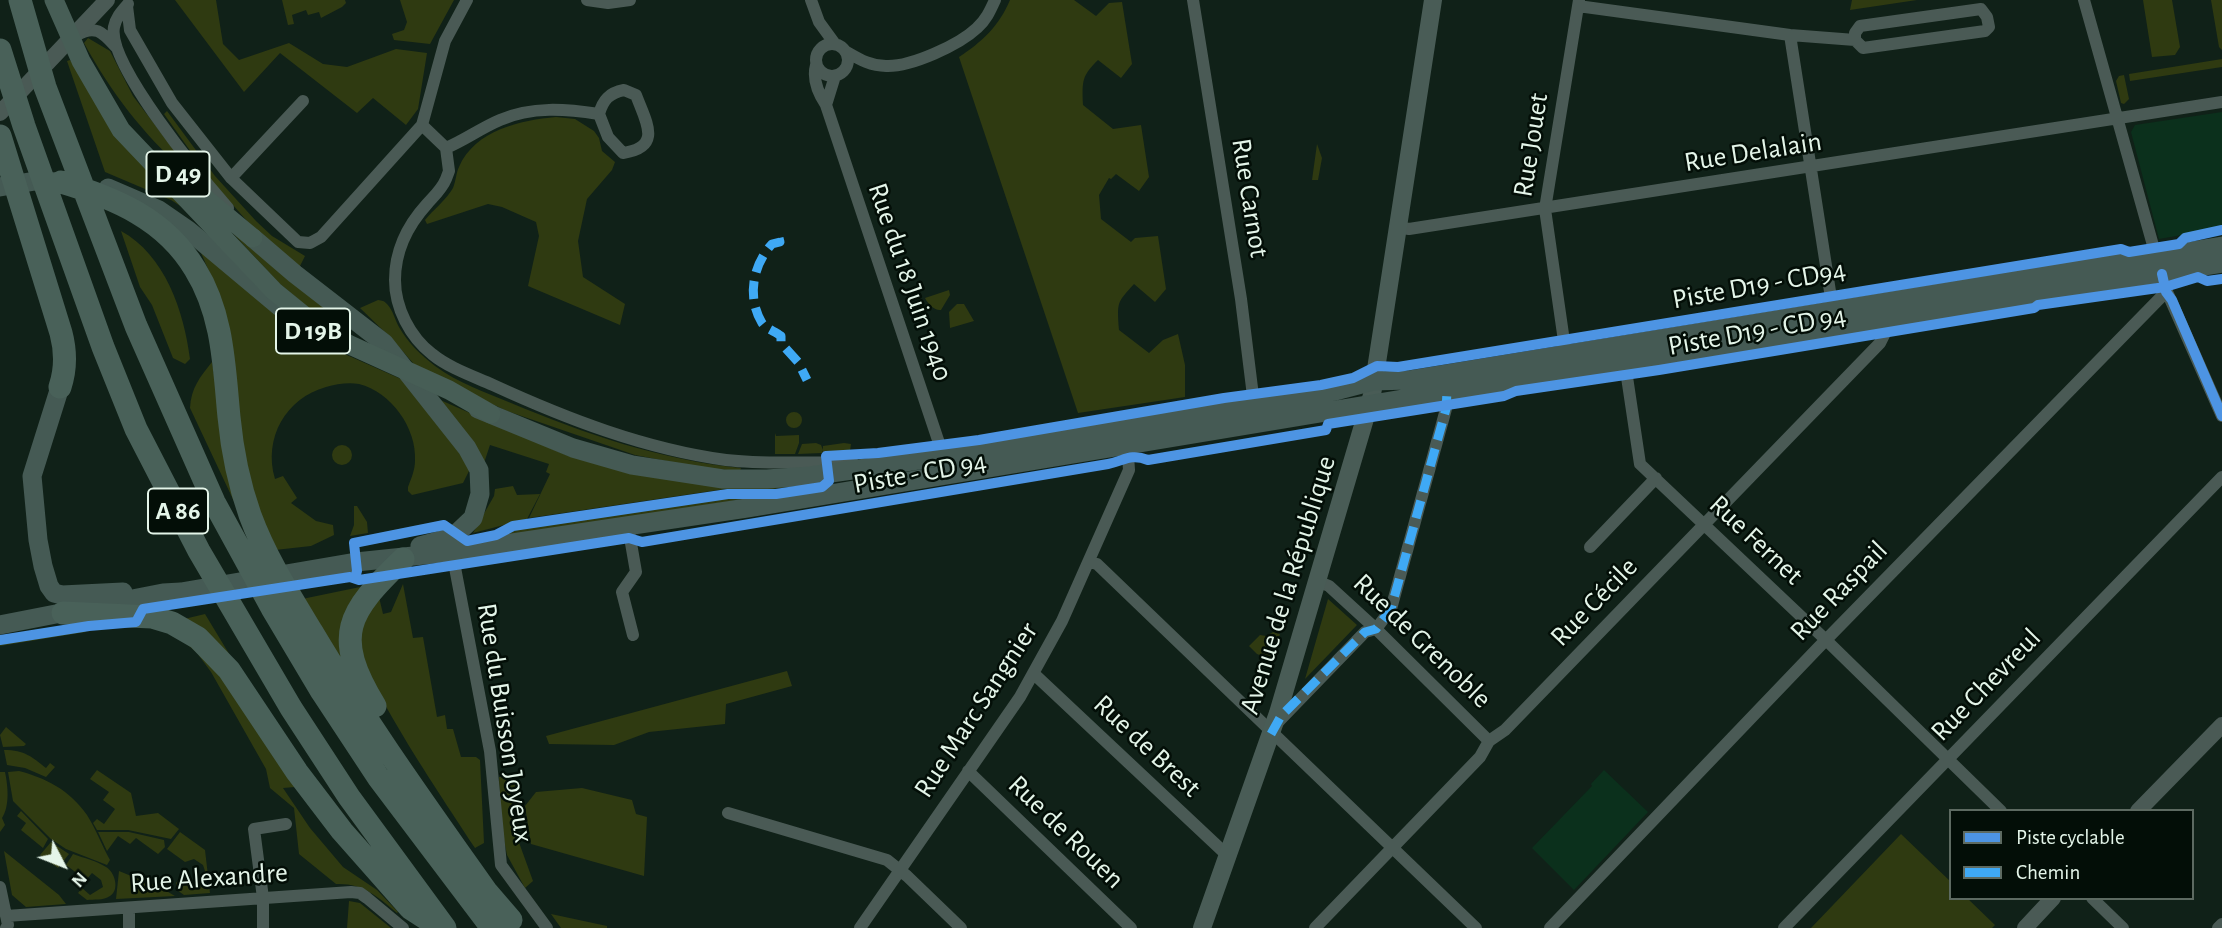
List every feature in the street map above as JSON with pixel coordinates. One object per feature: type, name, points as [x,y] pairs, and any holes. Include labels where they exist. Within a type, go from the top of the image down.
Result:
[{"type":"highway","name":"A 86","points":[[20,0],[45,86],[120,283],[163,392],[214,502],[272,608],[322,692],[377,776],[506,925]]},
{"type":"highway","points":[[54,0],[81,61],[121,130],[274,291],[297,312],[350,345],[449,390],[491,414]]},
{"type":"highway","name":"A 86","points":[[0,50],[89,308],[136,429],[199,551],[291,708],[349,797],[442,928]]},
{"type":"highway","name":"D 49","points":[[107,105],[207,201],[253,238]]},
{"type":"highway","points":[[0,136],[61,333],[65,357],[64,376],[60,387]]},
{"type":"highway","points":[[61,182],[100,193],[154,215],[194,267],[210,294],[223,348],[229,419],[237,468],[250,514],[265,549],[339,677],[486,891],[506,925]]},
{"type":"highway","points":[[403,559],[360,606],[349,632],[351,657],[366,692],[493,888],[506,925]]},
{"type":"highway","points":[[64,613],[152,617],[172,623],[198,638],[229,670],[297,772],[342,831],[410,908],[442,928]]},
{"type":"main road","name":"Avenue de la République","points":[[1202,928],[1271,734],[1369,406],[1433,0]]},
{"type":"main road","points":[[0,187],[35,181],[61,182]]},
{"type":"main road","name":"D 19B","points":[[154,215],[188,230],[292,317],[329,341],[381,367],[573,448],[632,465],[723,479],[810,477],[885,465]]},
{"type":"main road","points":[[253,238],[384,343],[467,448],[480,470],[480,494],[473,518],[453,537],[432,544],[363,556],[352,563]]},
{"type":"main road","points":[[2161,274],[2222,246]]},
{"type":"main road","points":[[885,465],[940,456],[1246,426],[1547,375],[1624,353],[1834,318],[2222,264]]},
{"type":"main road","points":[[0,625],[352,563],[452,552],[946,476],[1254,404],[1335,391],[1373,381],[1405,380],[1564,353],[1624,353]]},
{"type":"main road","points":[[60,387],[32,476],[38,540],[49,586],[54,593],[62,595],[107,591],[172,593]]},
{"type":"main road","points":[[1246,426],[1253,415],[1254,404]]},
{"type":"street","points":[[0,113],[107,0]]},
{"type":"street","points":[[129,3],[130,30],[172,103],[231,178],[298,242],[310,243],[321,237],[422,125],[445,41],[467,0]]},
{"type":"street","points":[[587,0],[608,3],[630,0]]},
{"type":"street","points":[[811,0],[819,22],[819,50]]},
{"type":"street","points":[[825,105],[835,76],[846,68],[866,63],[889,66],[918,59],[946,47],[980,25],[995,0]]},
{"type":"street","name":"Rue Carnot","points":[[1193,0],[1241,299],[1254,404]]},
{"type":"street","points":[[2084,0],[2161,274],[2222,416]]},
{"type":"street","points":[[129,3],[118,15],[113,29],[119,50],[146,102],[168,135],[253,238]]},
{"type":"street","points":[[1578,3],[1790,35],[1849,41],[1863,48],[1985,31],[1989,27],[1987,17],[1980,9],[1860,26],[1849,41]]},
{"type":"street","name":"Rue Jouet","points":[[1564,353],[1545,209],[1578,3]]},
{"type":"street","points":[[819,22],[848,59],[846,68]]},
{"type":"street","points":[[74,37],[90,29],[97,29],[119,50]]},
{"type":"street","points":[[1790,35],[1834,318]]},
{"type":"street","points":[[835,76],[825,76],[816,65],[816,54],[826,44],[840,47],[866,63]]},
{"type":"street","name":"Rue du 18 Juin 1940","points":[[816,65],[813,75],[818,94],[825,105],[939,443],[946,476]]},
{"type":"street","points":[[624,90],[636,95],[650,131],[646,144],[638,150],[624,153],[608,137],[599,114],[606,99],[614,92],[624,90]]},
{"type":"street","points":[[231,178],[303,101]]},
{"type":"street","name":"Rue Delalain","points":[[1397,227],[1409,229],[1545,209],[2222,102]]},
{"type":"street","points":[[446,148],[500,120],[519,114],[538,110],[599,114]]},
{"type":"street","points":[[422,125],[446,148],[449,171],[446,179],[407,229],[397,254],[395,269],[397,299],[405,320],[419,341],[433,355],[474,377],[549,410],[638,441],[685,453],[728,460],[885,465]]},
{"type":"street","name":"Rue Raspail","points":[[1550,928],[1826,640],[2161,274]]},
{"type":"street","name":"Rue Cécile","points":[[1315,928],[1482,755],[1489,741],[1505,730],[1880,343],[1885,332],[1886,310]]},
{"type":"street","points":[[1547,375],[1564,353]]},
{"type":"street","name":"Rue Fernet","points":[[1624,353],[1640,464],[1999,809]]},
{"type":"street","points":[[1271,734],[1282,716],[1364,632],[1376,629],[1391,609],[1446,409],[1447,392]]},
{"type":"street","name":"Rue Marc Sangnier","points":[[860,928],[1020,697],[1062,621],[1129,470],[1126,436]]},
{"type":"street","name":"Rue Chevreul","points":[[1784,928],[2222,477]]},
{"type":"street","points":[[1590,547],[1656,478]]},
{"type":"street","points":[[628,526],[636,572],[622,592],[633,635]]},
{"type":"street","name":"Rue du Buisson Joyeux","points":[[452,552],[489,751],[501,865],[547,928]]},
{"type":"street","points":[[1089,562],[1097,564],[1476,928]]},
{"type":"street","name":"Rue de Grenoble","points":[[1317,581],[1329,586],[1376,629],[1489,741]]},
{"type":"street","name":"Rue de Brest","points":[[1033,673],[1228,856]]},
{"type":"street","points":[[2140,809],[2222,725]]},
{"type":"street","name":"Rue de Rouen","points":[[968,771],[1131,928]]},
{"type":"street","points":[[728,813],[887,860],[961,928]]},
{"type":"street","points":[[263,928],[263,898],[254,829],[286,824]]},
{"type":"street","points":[[0,887],[6,922]]},
{"type":"street","name":"Rue Alexandre","points":[[6,922],[333,892],[360,893],[404,928]]},
{"type":"street","points":[[2025,928],[2051,900]]},
{"type":"street","points":[[2094,900],[2123,928]]},
{"type":"street","points":[[129,909],[129,928]]},
{"type":"street","points":[[2218,928],[2222,924]]},
{"type":"shaded area","points":[[175,0],[216,0],[223,44],[239,60],[289,43],[323,64],[347,67],[396,49],[427,53],[418,109],[406,125],[373,98],[357,113],[280,53],[244,92]]},
{"type":"shaded area","points":[[282,0],[345,0],[346,3],[321,18],[319,12],[308,15],[306,10],[292,15],[294,24],[288,25]]},
{"type":"shaded area","points":[[400,0],[454,0],[430,44],[394,40],[392,34],[404,30],[407,22]]},
{"type":"shaded area","points":[[1010,0],[1074,0],[1096,16],[1109,3],[1122,2],[1132,64],[1121,78],[1098,60],[1084,79],[1083,105],[1113,129],[1141,125],[1149,177],[1139,191],[1116,174],[1109,178],[1099,195],[1101,219],[1131,242],[1135,238],[1158,236],[1166,289],[1155,302],[1134,284],[1119,303],[1119,330],[1149,353],[1163,340],[1178,334],[1185,365],[1185,397],[1078,413],[959,57],[989,33]]},
{"type":"shaded area","points":[[1852,0],[1917,0],[1850,10]]},
{"type":"shaded area","points":[[2143,0],[2172,0],[2180,47],[2175,55],[2152,57]]},
{"type":"shaded area","points":[[2211,0],[2222,0],[2222,50],[2219,47]]},
{"type":"shaded area","points":[[88,38],[110,51],[133,96],[190,171],[185,172],[169,157],[129,112],[84,43]]},
{"type":"shaded area","points":[[2222,59],[2222,67],[2130,81],[2129,74]]},
{"type":"shaded area","points":[[70,60],[196,216],[171,200],[105,172],[67,61]]},
{"type":"shaded area","points":[[2124,75],[2129,99],[2124,104],[2121,103],[2116,81],[2119,76]]},
{"type":"shaded area","points":[[167,111],[215,176],[256,221],[272,236],[305,256],[299,268],[247,221],[211,180],[164,114]]},
{"type":"shaded area","points":[[2222,112],[2222,228],[2159,239],[2131,132],[2135,125]]},
{"type":"shaded area","points":[[556,117],[575,119],[594,131],[602,151],[615,162],[612,170],[587,199],[578,241],[583,277],[625,304],[620,325],[528,286],[539,236],[536,222],[502,207],[488,204],[427,224],[425,220],[450,192],[466,154],[476,144],[514,124]]},
{"type":"shaded area","points":[[1317,144],[1322,158],[1318,180],[1312,180]]},
{"type":"shaded area","points":[[213,212],[350,324],[341,335],[279,283]]},
{"type":"shaded area","points":[[121,231],[150,254],[170,286],[187,341],[190,359],[185,364],[173,358],[152,305],[140,287]]},
{"type":"shaded area","points":[[199,248],[303,330],[340,352],[410,383],[470,469],[463,483],[412,495],[408,487],[414,468],[414,449],[412,436],[400,413],[371,388],[351,383],[326,387],[299,400],[289,410],[275,435],[272,464],[275,479],[283,476],[297,498],[291,503],[316,521],[333,525],[334,535],[311,546],[275,550],[255,506],[211,276]]},
{"type":"shaded area","points":[[949,290],[950,295],[941,310],[932,307],[925,298]]},
{"type":"shaded area","points":[[378,300],[389,306],[403,333],[420,353],[435,366],[462,382],[595,435],[682,459],[741,468],[740,471],[703,468],[635,455],[507,411],[419,370],[360,308]]},
{"type":"shaded area","points":[[957,304],[964,304],[974,321],[950,328],[949,312]]},
{"type":"shaded area","points":[[212,362],[226,450],[247,529],[190,408],[194,389]]},
{"type":"shaded area","points":[[438,399],[566,455],[804,485],[765,490],[725,489],[529,518],[550,474],[546,472],[549,464],[490,445],[484,463]]},
{"type":"shaded area","points":[[794,412],[800,414],[800,426],[794,428],[788,426],[786,420],[788,414]]},
{"type":"shaded area","points":[[775,433],[776,436],[799,435],[795,454],[775,454]]},
{"type":"shaded area","points":[[802,444],[821,445],[822,453],[798,454]]},
{"type":"shaded area","points":[[851,444],[850,451],[823,453],[823,446]]},
{"type":"shaded area","points":[[342,445],[349,448],[352,455],[349,462],[342,465],[335,462],[332,455],[335,448]]},
{"type":"shaded area","points":[[513,486],[517,495],[540,494],[527,519],[473,533],[494,496],[495,489]]},
{"type":"shaded area","points":[[734,495],[763,496],[461,544],[497,536],[520,526]]},
{"type":"shaded area","points":[[354,506],[357,506],[367,522],[368,533],[350,536],[354,525]]},
{"type":"shaded area","points":[[403,584],[413,638],[423,637],[437,717],[445,715],[447,729],[453,729],[461,757],[476,757],[480,760],[484,843],[475,848],[389,712],[363,658],[360,641],[369,612],[379,597],[383,614],[391,612]]},
{"type":"shaded area","points":[[365,586],[351,677],[302,599]]},
{"type":"shaded area","points":[[1328,599],[1357,625],[1305,679]]},
{"type":"shaded area","points":[[205,614],[231,657],[180,620]]},
{"type":"shaded area","points":[[85,629],[86,632],[0,646],[0,643]]},
{"type":"shaded area","points":[[1273,632],[1280,634],[1277,643],[1273,642],[1272,660],[1257,654],[1249,646],[1260,635],[1266,636]]},
{"type":"shaded area","points":[[179,637],[215,664],[295,787],[283,788],[310,828],[343,867],[377,890],[397,913],[362,888],[336,884],[299,854],[294,808],[270,788],[266,769],[211,672],[197,653]]},
{"type":"shaded area","points":[[787,671],[792,686],[726,704],[725,724],[649,732],[614,745],[549,744],[546,736]]},
{"type":"shaded area","points":[[6,727],[26,744],[3,747],[0,735]]},
{"type":"shaded area","points":[[4,750],[23,753],[46,768],[50,763],[55,767],[46,777],[25,768],[7,765]]},
{"type":"shaded area","points":[[97,770],[131,793],[136,816],[158,813],[179,829],[171,839],[128,830],[97,830],[93,823],[97,819],[104,824],[115,809],[103,800],[109,792],[90,779]]},
{"type":"shaded area","points":[[1604,770],[1648,812],[1574,890],[1532,848]]},
{"type":"shaded area","points":[[19,771],[56,786],[80,806],[110,860],[107,865],[66,849],[51,839],[13,801],[8,772]]},
{"type":"shaded area","points":[[0,772],[5,772],[8,796],[2,818],[5,825],[0,832]]},
{"type":"shaded area","points":[[517,776],[512,804],[517,837],[533,881],[525,888],[507,855],[501,824],[499,777]]},
{"type":"shaded area","points":[[582,788],[632,800],[636,814],[647,817],[644,876],[531,844],[525,806],[536,792]]},
{"type":"shaded area","points":[[21,811],[48,839],[43,848],[21,830],[26,823],[17,816]]},
{"type":"shaded area","points":[[98,832],[129,832],[164,840],[165,847],[158,854],[136,838],[130,844],[118,836],[107,851]]},
{"type":"shaded area","points":[[180,832],[205,850],[210,893],[184,895],[177,890],[176,883],[184,874],[195,884],[205,871],[203,865],[194,859],[185,862],[167,849]]},
{"type":"shaded area","points":[[1901,834],[1949,880],[1949,900],[1969,900],[1995,925],[1992,928],[1811,928]]},
{"type":"shaded area","points":[[51,842],[69,854],[58,868],[40,855]]},
{"type":"shaded area","points":[[4,851],[59,895],[66,904],[26,907],[12,895]]},
{"type":"shaded area","points":[[73,854],[109,869],[115,881],[115,890],[110,896],[87,900],[78,893],[82,888],[90,895],[103,887],[101,880],[92,873],[86,880],[66,865]]},
{"type":"shaded area","points":[[119,871],[163,889],[175,896],[116,899]]},
{"type":"shaded area","points":[[349,901],[360,903],[391,928],[347,928]]},
{"type":"shaded area","points":[[551,914],[607,926],[607,928],[561,928]]},
{"type":"marked path","points":[[779,238],[780,242],[772,244],[765,253],[756,272],[754,303],[762,323],[781,336],[781,343],[798,362],[807,380]]},
{"type":"marked path","points":[[1271,734],[1281,716],[1365,632],[1376,629],[1391,609],[1446,409],[1447,392]]},
{"type":"cycle path","name":"Piste D19 - CD94","points":[[355,578],[357,571],[354,543],[444,525],[467,541],[496,535],[513,526],[728,494],[776,494],[822,487],[829,481],[826,456],[878,453],[979,440],[1224,398],[1321,385],[1353,378],[1377,366],[1398,367],[2121,249],[2129,252],[2179,244],[2185,238],[2222,230]]},
{"type":"cycle path","points":[[2162,274],[2166,292],[2172,300],[2222,416]]},
{"type":"cycle path","name":"Piste D19 - CD 94","points":[[0,640],[89,626],[136,622],[143,609],[350,577],[359,580],[629,538],[642,542],[1108,464],[1132,457],[1148,460],[1326,430],[1328,424],[1504,396],[1516,391],[1659,370],[2034,308],[2038,305],[2165,287],[2198,277],[2207,281],[2222,279]]}]
